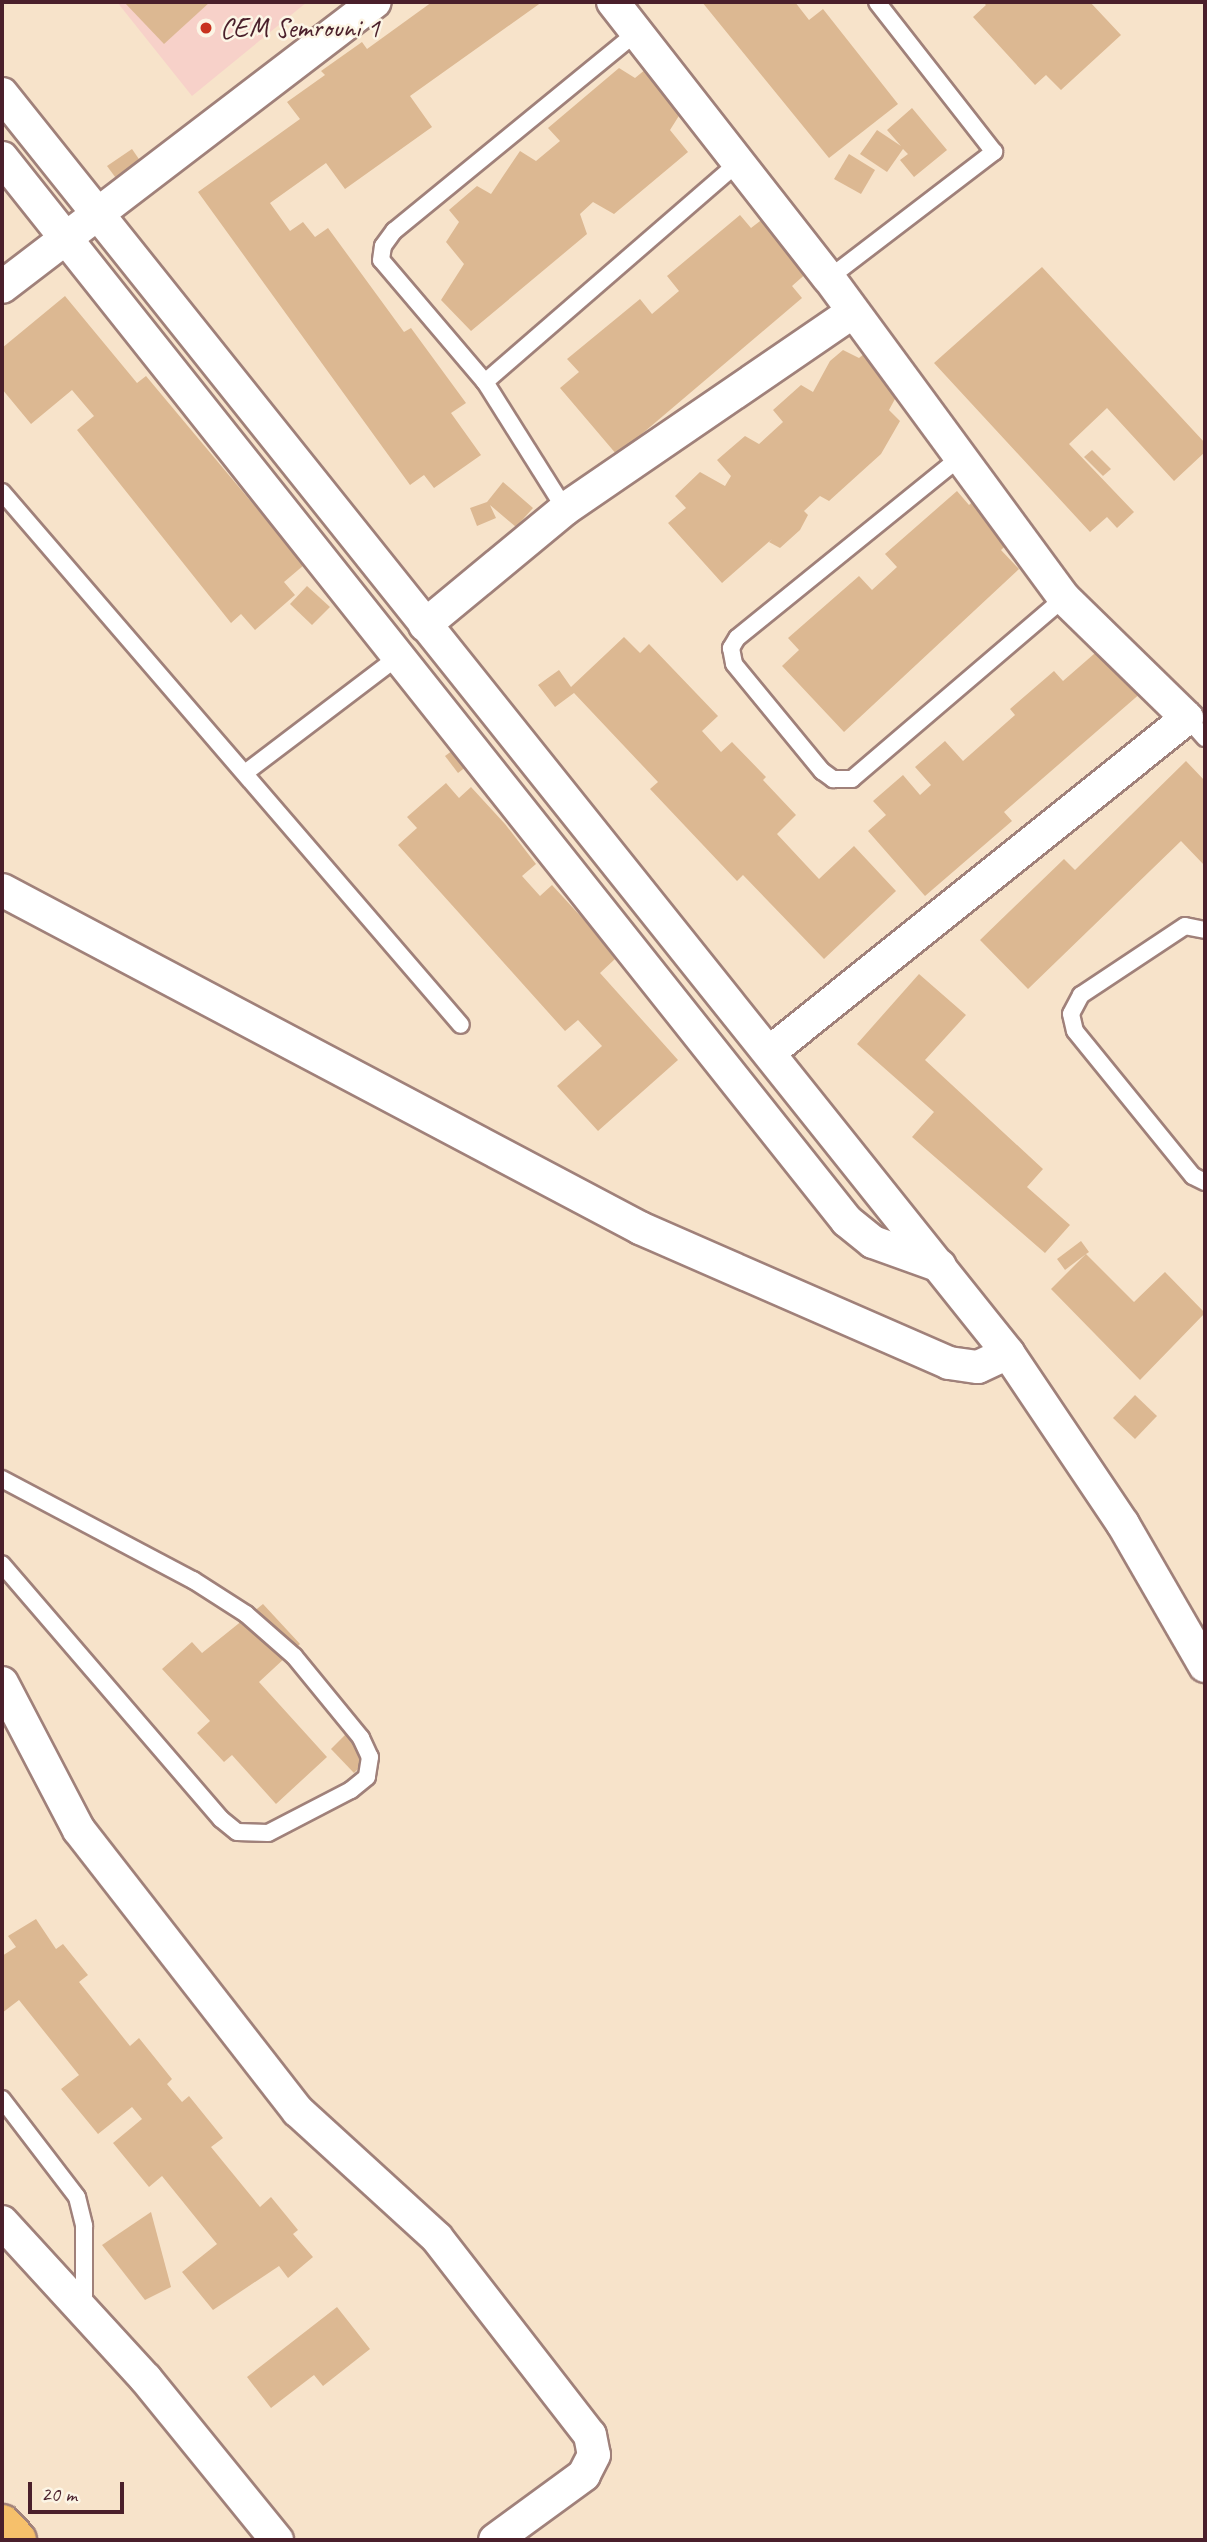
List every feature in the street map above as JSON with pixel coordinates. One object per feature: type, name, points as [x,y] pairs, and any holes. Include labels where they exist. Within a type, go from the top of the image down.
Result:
[{"type":"highway","points":[[2,2524],[17,2540]]},
{"type":"street","points":[[2,287],[374,2]]},
{"type":"street","points":[[613,2],[828,278],[851,313],[1064,598],[1196,728],[771,1051]]},
{"type":"street","points":[[2,94],[425,625],[771,1051],[1008,1353],[1111,1504],[1205,1666]]},
{"type":"street","points":[[2,158],[847,1221],[880,1245],[940,1266]]},
{"type":"street","points":[[425,625],[565,509],[851,313]]},
{"type":"street","points":[[2,890],[640,1228],[949,1363],[978,1367],[1008,1353]]},
{"type":"street","points":[[2,1683],[13,1729],[79,1830],[298,2111],[437,2238],[590,2435],[594,2455],[584,2475],[495,2540]]},
{"type":"street","points":[[2,2222],[84,2309],[277,2540]]},
{"type":"lane","points":[[828,278],[994,152],[877,2]]},
{"type":"lane","points":[[565,509],[485,382],[381,260],[383,246],[394,231],[637,32]]},
{"type":"lane","points":[[485,382],[740,162]]},
{"type":"lane","points":[[958,458],[737,638],[731,648],[734,664],[822,771],[833,779],[852,779],[1064,598]]},
{"type":"lane","points":[[2,492],[461,1025]]},
{"type":"lane","points":[[244,773],[398,657]]},
{"type":"lane","points":[[1205,930],[1185,926],[1082,995],[1071,1014],[1075,1031],[1193,1176],[1205,1182]]},
{"type":"lane","points":[[2,1479],[193,1580],[246,1614],[294,1656],[361,1738],[370,1757],[367,1777],[351,1790],[268,1833],[237,1832],[221,1819],[2,1564]]},
{"type":"lane","points":[[2,2099],[77,2197],[84,2226],[84,2309]]},
{"type":"shaded area","name":"CEM Semrouni 1","points":[[117,2],[307,2],[192,96]]},
{"type":"building","points":[[124,2],[210,2],[164,44]]},
{"type":"building","points":[[432,2],[542,2],[410,96],[432,127],[345,189],[326,163],[270,203],[290,231],[303,222],[315,237],[328,228],[404,332],[411,328],[466,403],[451,413],[481,455],[434,488],[424,475],[410,485],[198,192],[300,119],[287,102],[325,75],[321,71],[362,42],[367,49]]},
{"type":"building","points":[[702,2],[795,2],[809,20],[823,9],[898,104],[829,158]]},
{"type":"building","points":[[983,2],[1090,2],[1121,35],[1061,90],[1046,75],[1035,85],[973,17],[986,5]]},
{"type":"building","points":[[619,68],[635,78],[646,69],[682,111],[670,130],[688,152],[614,214],[593,202],[580,214],[587,234],[471,331],[441,300],[464,264],[446,242],[459,222],[449,210],[477,186],[491,194],[520,151],[536,161],[560,141],[548,128]]},
{"type":"building","points":[[912,108],[947,150],[914,177],[900,160],[908,154],[903,149],[887,172],[860,154],[877,130],[901,146],[887,130]]},
{"type":"building","points":[[132,149],[145,168],[121,185],[107,166]]},
{"type":"building","points":[[849,154],[875,170],[861,194],[834,179]]},
{"type":"building","points":[[740,215],[751,228],[764,218],[809,271],[792,286],[802,298],[617,455],[560,388],[579,372],[567,359],[640,299],[652,314],[679,291],[667,276]]},
{"type":"building","points":[[1042,267],[1205,443],[1205,452],[1174,481],[1107,408],[1069,444],[1134,512],[1117,528],[1107,517],[1090,532],[934,363]]},
{"type":"building","points":[[65,296],[137,383],[146,376],[304,565],[284,582],[295,595],[255,630],[241,614],[231,623],[77,430],[94,416],[72,390],[31,424],[2,389],[2,348]]},
{"type":"building","points":[[843,350],[859,358],[869,350],[902,386],[889,410],[900,421],[881,454],[829,501],[820,496],[804,511],[808,515],[800,530],[780,548],[769,542],[772,539],[722,583],[668,523],[686,508],[675,496],[700,472],[725,486],[731,476],[717,460],[745,436],[759,444],[783,422],[773,410],[801,385],[813,392],[830,361]]},
{"type":"building","points":[[1092,450],[1111,469],[1103,476],[1084,457]]},
{"type":"building","points":[[503,482],[533,508],[516,527],[490,505],[496,518],[477,526],[470,508],[487,502]]},
{"type":"building","points":[[957,491],[969,505],[982,493],[1019,533],[1001,550],[1019,569],[844,732],[782,666],[799,650],[788,638],[859,576],[872,590],[897,567],[885,554]]},
{"type":"building","points":[[307,586],[330,607],[312,625],[290,604]]},
{"type":"building","points":[[624,637],[640,653],[649,644],[718,716],[702,731],[721,752],[732,742],[766,777],[763,780],[796,815],[777,834],[819,879],[854,846],[896,891],[824,959],[743,875],[737,881],[650,789],[658,782],[574,693],[555,707],[538,685],[559,670],[571,687]]},
{"type":"building","points":[[1102,647],[1142,692],[1004,812],[1012,821],[925,896],[868,831],[886,815],[873,801],[903,775],[920,795],[931,785],[915,767],[945,741],[963,761],[1015,715],[1010,709],[1054,671],[1063,681]]},
{"type":"building","points":[[463,743],[476,759],[458,773],[445,756]]},
{"type":"building","points":[[1186,761],[1205,781],[1205,866],[1181,841],[1028,989],[980,940],[1064,859],[1075,870]]},
{"type":"building","points":[[446,783],[459,798],[471,787],[505,824],[536,864],[522,876],[540,896],[552,885],[585,921],[615,959],[600,973],[678,1060],[598,1131],[557,1086],[602,1046],[578,1020],[565,1031],[398,845],[417,828],[407,817]]},
{"type":"building","points":[[919,974],[966,1015],[925,1060],[1043,1169],[1027,1187],[1070,1225],[1045,1253],[912,1137],[934,1112],[857,1044]]},
{"type":"building","points":[[1081,1241],[1089,1252],[1065,1270],[1057,1259]]},
{"type":"building","points":[[1086,1254],[1134,1302],[1165,1272],[1205,1313],[1140,1380],[1051,1289]]},
{"type":"building","points":[[1135,1395],[1157,1416],[1135,1439],[1113,1418]]},
{"type":"building","points":[[263,1604],[300,1644],[259,1682],[327,1757],[276,1804],[232,1755],[224,1762],[197,1733],[210,1721],[162,1669],[192,1642],[202,1653]]},
{"type":"building","points":[[352,1728],[375,1752],[354,1773],[331,1749]]},
{"type":"building","points":[[36,1919],[56,1949],[63,1944],[88,1975],[79,1982],[130,2046],[139,2038],[172,2079],[167,2084],[182,2102],[189,2096],[223,2138],[211,2147],[260,2207],[271,2197],[298,2230],[293,2234],[313,2257],[288,2278],[279,2266],[213,2310],[182,2272],[217,2244],[162,2176],[149,2187],[113,2143],[142,2119],[132,2107],[98,2134],[61,2089],[79,2075],[19,2000],[2,2013],[2,1956],[16,1947],[8,1936]]},
{"type":"building","points":[[151,2212],[171,2287],[145,2300],[102,2245]]},
{"type":"building","points":[[337,2307],[370,2349],[323,2386],[314,2375],[271,2408],[247,2377]]},
{"type":"place","name":"CEM Semrouni 1","points":[[206,28]]}]
